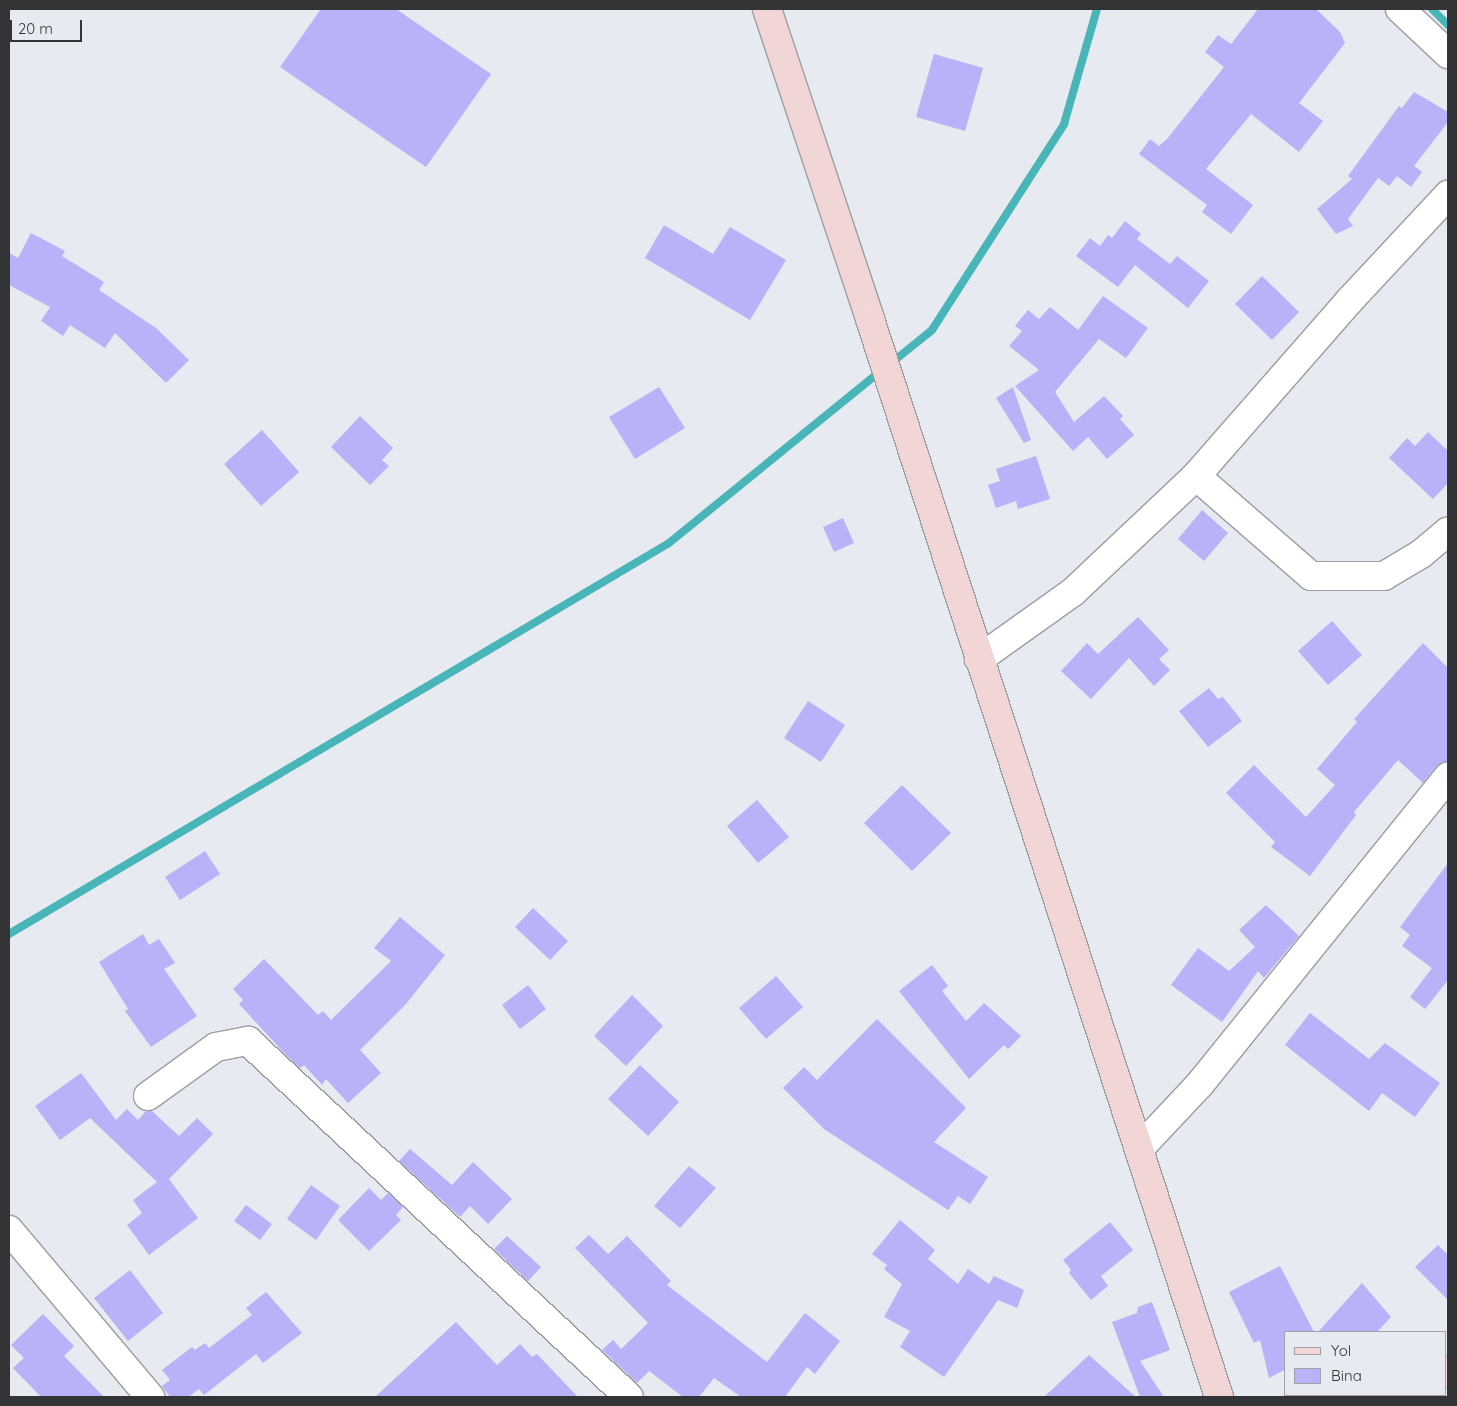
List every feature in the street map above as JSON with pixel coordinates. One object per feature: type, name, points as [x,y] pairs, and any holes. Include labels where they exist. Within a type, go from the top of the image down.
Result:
[{"type":"main road","points":[[766,9],[870,319],[1219,1397]]},
{"type":"street","points":[[1400,9],[1448,54]]},
{"type":"street","points":[[979,658],[1073,592],[1196,476],[1350,300],[1448,195]]},
{"type":"street","points":[[1196,476],[1311,576],[1384,576],[1421,554],[1448,531]]},
{"type":"street","points":[[1138,1149],[1200,1084],[1445,787]]},
{"type":"street","points":[[148,1096],[216,1047],[248,1041],[629,1397]]},
{"type":"street","points":[[9,1230],[150,1397]]},
{"type":"building","points":[[321,9],[396,9],[491,74],[426,167],[280,67]]},
{"type":"building","points":[[1258,9],[1316,9],[1340,32],[1345,43],[1299,103],[1323,121],[1299,152],[1251,114],[1206,169],[1253,205],[1231,234],[1202,212],[1207,205],[1139,154],[1150,139],[1159,146],[1167,139],[1224,67],[1205,52],[1218,35],[1231,44]]},
{"type":"building","points":[[934,54],[983,68],[965,131],[916,117]]},
{"type":"building","points":[[1414,92],[1448,112],[1448,122],[1414,166],[1422,172],[1411,187],[1397,176],[1389,186],[1378,178],[1348,219],[1353,226],[1336,234],[1317,209],[1352,179],[1348,176],[1399,106],[1402,108]]},
{"type":"building","points":[[1125,221],[1141,234],[1137,239],[1170,264],[1177,256],[1209,281],[1188,308],[1135,265],[1118,287],[1076,256],[1090,238],[1100,246],[1108,235],[1112,238]]},
{"type":"building","points":[[664,225],[713,254],[730,227],[786,260],[750,320],[645,258]]},
{"type":"building","points":[[31,233],[65,251],[62,256],[104,282],[99,290],[156,328],[189,360],[166,383],[115,333],[105,348],[70,325],[63,336],[41,321],[50,307],[9,285],[9,253],[18,258]]},
{"type":"building","points":[[1262,276],[1299,312],[1272,340],[1235,304]]},
{"type":"building","points":[[1103,296],[1148,328],[1126,358],[1099,339],[1055,392],[1074,422],[1104,396],[1123,416],[1120,419],[1134,435],[1107,459],[1088,437],[1073,451],[1015,386],[1039,370],[1009,346],[1022,331],[1015,326],[1028,310],[1039,319],[1050,307],[1078,330]]},
{"type":"building","points":[[659,387],[685,428],[635,459],[609,417]]},
{"type":"building","points":[[1013,387],[1031,440],[1024,443],[996,398]]},
{"type":"building","points":[[360,416],[393,448],[382,460],[389,466],[370,485],[331,447]]},
{"type":"building","points":[[262,430],[299,472],[261,506],[224,464]]},
{"type":"building","points":[[1428,432],[1448,451],[1448,483],[1433,499],[1389,458],[1407,438],[1415,446]]},
{"type":"building","points":[[1036,456],[1050,499],[1018,509],[1016,501],[996,508],[988,485],[1000,481],[996,469]]},
{"type":"building","points":[[1202,510],[1228,533],[1204,561],[1178,539]]},
{"type":"building","points":[[843,518],[854,543],[834,552],[823,527]]},
{"type":"building","points":[[1138,617],[1169,650],[1159,659],[1170,670],[1154,686],[1129,658],[1091,699],[1061,671],[1087,643],[1098,654]]},
{"type":"building","points":[[1332,621],[1362,655],[1328,685],[1298,651]]},
{"type":"building","points":[[1423,643],[1448,668],[1448,761],[1436,767],[1423,783],[1398,760],[1354,812],[1356,815],[1310,876],[1271,847],[1275,842],[1226,793],[1254,765],[1306,817],[1335,785],[1317,769],[1357,722],[1354,719]]},
{"type":"building","points":[[1209,688],[1218,699],[1223,697],[1242,721],[1208,747],[1179,711]]},
{"type":"building","points":[[808,701],[845,725],[821,762],[784,738]]},
{"type":"building","points":[[902,785],[951,833],[912,871],[864,823]]},
{"type":"building","points":[[757,800],[789,837],[758,863],[727,826]]},
{"type":"building","points":[[205,851],[220,874],[180,900],[165,877]]},
{"type":"building","points":[[1448,863],[1448,980],[1425,1009],[1410,997],[1432,968],[1402,946],[1410,935],[1400,927]]},
{"type":"building","points":[[1266,905],[1299,936],[1264,978],[1258,971],[1222,1022],[1171,985],[1198,948],[1229,971],[1255,947],[1239,930]]},
{"type":"building","points":[[533,908],[568,941],[550,960],[515,927]]},
{"type":"building","points":[[400,917],[445,955],[406,1004],[360,1050],[381,1073],[348,1103],[326,1079],[322,1085],[304,1065],[300,1068],[286,1055],[239,1004],[243,1000],[233,989],[264,959],[318,1015],[323,1011],[331,1020],[391,961],[374,948]]},
{"type":"building","points":[[143,934],[149,945],[159,939],[175,963],[164,969],[197,1016],[151,1047],[125,1011],[128,1009],[99,962]]},
{"type":"building","points":[[932,965],[948,986],[942,991],[966,1021],[984,1003],[1021,1036],[1008,1049],[1004,1045],[969,1079],[899,991]]},
{"type":"building","points":[[776,976],[803,1007],[766,1039],[739,1008]]},
{"type":"building","points":[[528,985],[546,1009],[520,1029],[502,1005]]},
{"type":"building","points":[[632,995],[663,1026],[626,1066],[594,1036]]},
{"type":"building","points":[[1310,1013],[1369,1059],[1385,1043],[1440,1083],[1415,1117],[1382,1093],[1369,1111],[1285,1045]]},
{"type":"building","points":[[877,1019],[966,1108],[934,1142],[988,1177],[970,1204],[958,1196],[948,1210],[824,1129],[783,1088],[804,1067],[817,1080]]},
{"type":"building","points":[[640,1065],[679,1102],[648,1136],[608,1099]]},
{"type":"building","points":[[81,1073],[116,1120],[127,1109],[138,1120],[146,1111],[152,1111],[179,1136],[197,1118],[213,1134],[169,1179],[198,1218],[149,1255],[127,1225],[142,1213],[133,1200],[157,1182],[90,1118],[60,1140],[35,1106]]},
{"type":"building","points":[[410,1149],[452,1185],[473,1162],[512,1199],[488,1224],[470,1206],[460,1217],[399,1161]]},
{"type":"building","points":[[689,1166],[716,1188],[680,1228],[654,1206]]},
{"type":"building","points":[[311,1185],[340,1206],[316,1240],[287,1219]]},
{"type":"building","points":[[369,1188],[381,1200],[388,1193],[403,1207],[396,1215],[401,1220],[369,1251],[338,1220]]},
{"type":"building","points":[[246,1205],[272,1224],[260,1240],[234,1221]]},
{"type":"building","points":[[900,1220],[935,1250],[928,1259],[958,1284],[968,1269],[989,1284],[994,1276],[1024,1290],[1017,1308],[998,1300],[944,1377],[900,1347],[910,1331],[884,1317],[902,1284],[884,1269],[887,1265],[872,1254]]},
{"type":"building","points":[[1110,1222],[1133,1250],[1101,1276],[1108,1286],[1091,1300],[1069,1273],[1071,1270],[1063,1260]]},
{"type":"building","points":[[589,1235],[608,1254],[627,1236],[671,1281],[667,1285],[767,1362],[805,1313],[840,1341],[815,1374],[807,1367],[785,1397],[741,1397],[714,1378],[699,1397],[683,1397],[649,1371],[637,1383],[602,1350],[613,1340],[621,1349],[648,1323],[575,1248]]},
{"type":"building","points":[[507,1236],[541,1267],[528,1281],[494,1249]]},
{"type":"building","points":[[1438,1245],[1448,1255],[1448,1300],[1415,1267]]},
{"type":"building","points":[[1280,1266],[1313,1331],[1284,1331],[1284,1370],[1269,1378],[1260,1340],[1254,1343],[1229,1292]]},
{"type":"building","points":[[130,1270],[163,1313],[128,1341],[94,1298]]},
{"type":"building","points":[[1362,1283],[1391,1317],[1378,1331],[1319,1331]]},
{"type":"building","points":[[266,1292],[302,1333],[263,1363],[256,1354],[204,1395],[199,1389],[188,1397],[170,1397],[162,1386],[170,1380],[162,1370],[192,1347],[195,1350],[205,1343],[209,1348],[252,1315],[246,1308]]},
{"type":"building","points":[[1152,1302],[1170,1350],[1140,1361],[1164,1397],[1140,1397],[1112,1322],[1137,1313],[1138,1307]]},
{"type":"building","points":[[43,1314],[74,1346],[64,1356],[104,1397],[41,1397],[13,1368],[24,1358],[11,1345]]},
{"type":"building","points":[[456,1322],[497,1365],[520,1344],[532,1357],[537,1354],[578,1397],[375,1397]]},
{"type":"building","points":[[1089,1355],[1136,1397],[1044,1397]]},
{"type":"waterway","points":[[890,364],[932,330],[1064,124],[1097,9]]},
{"type":"waterway","points":[[1432,9],[1448,25]]},
{"type":"waterway","points":[[9,934],[669,543],[881,371]]}]
